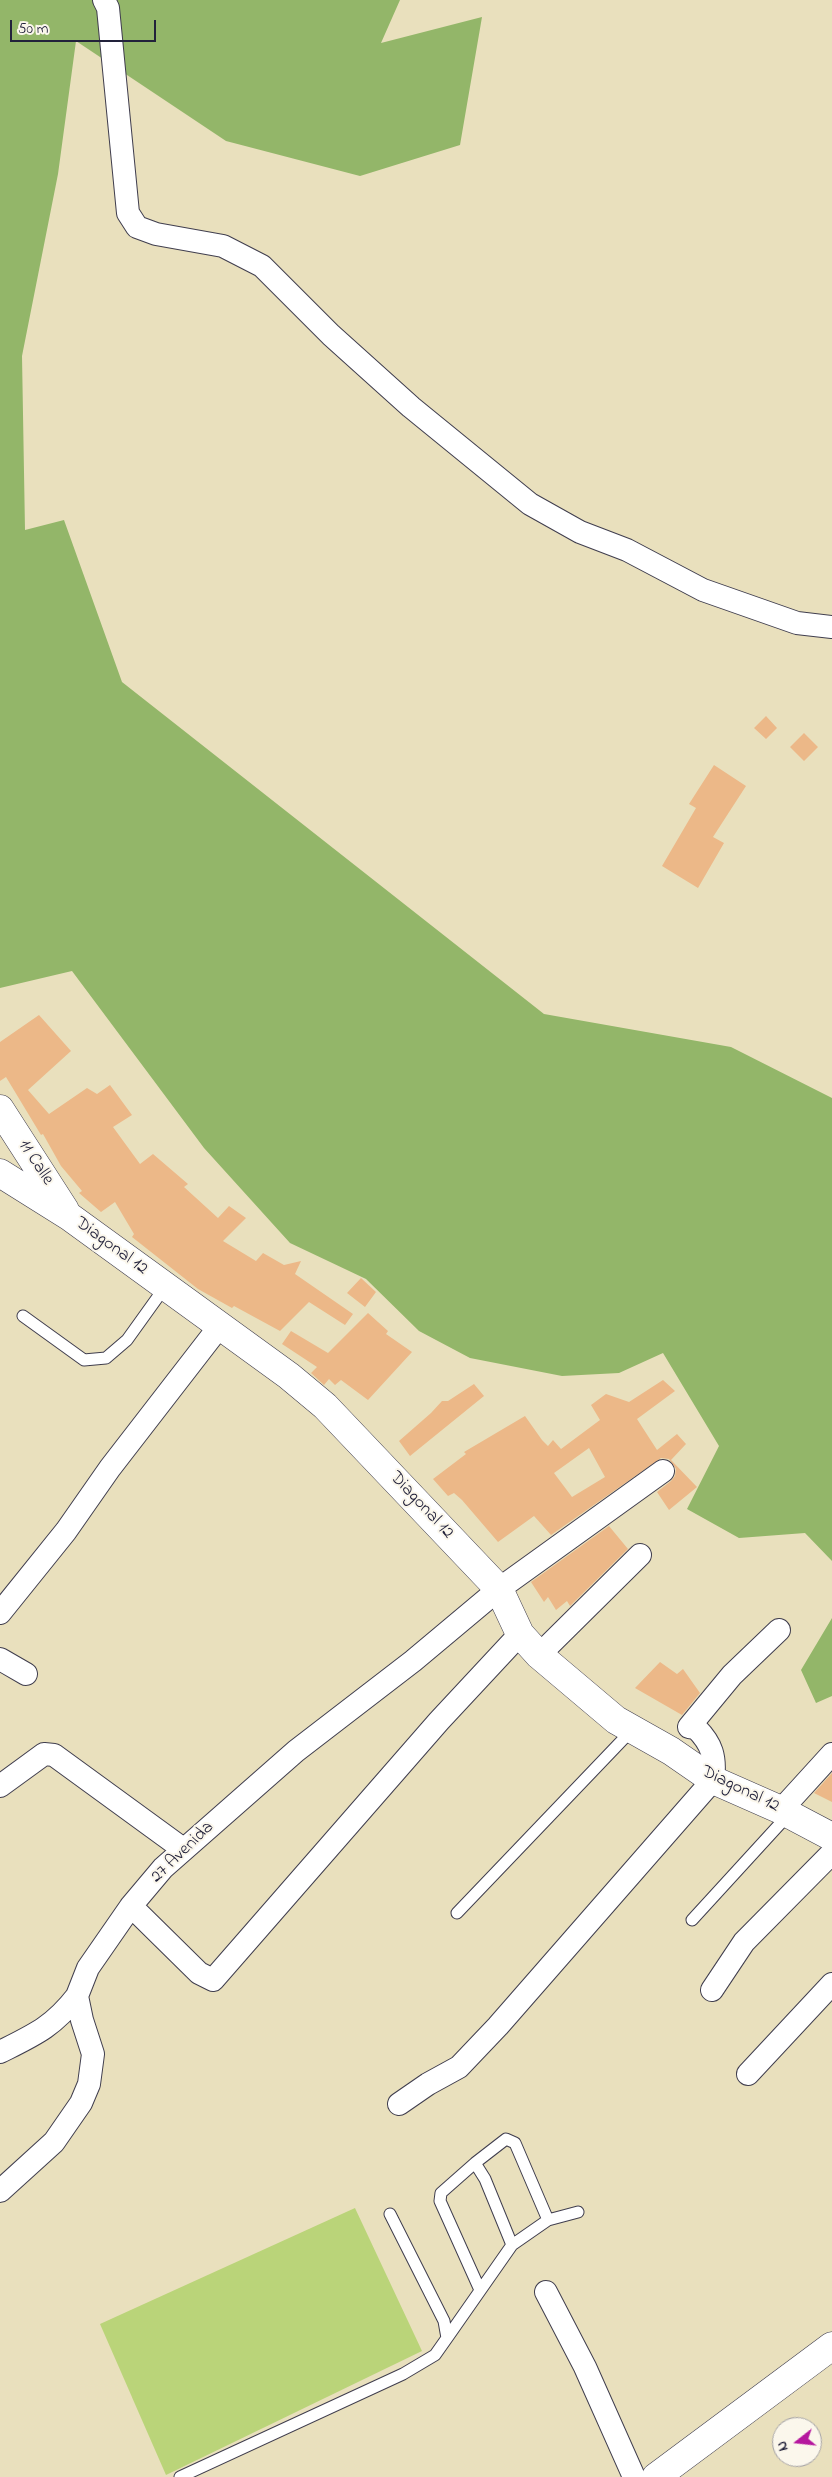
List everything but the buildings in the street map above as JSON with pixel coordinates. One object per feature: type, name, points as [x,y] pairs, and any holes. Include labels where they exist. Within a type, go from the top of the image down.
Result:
[{"type":"main road","name":"11 Calle","points":[[0,1109],[70,1217]]},
{"type":"main road","name":"Diagonal 12","points":[[0,1173],[70,1217],[289,1376],[325,1406],[499,1589],[520,1634],[539,1655],[581,1691],[632,1730],[670,1751],[713,1780],[785,1812],[832,1836]]},
{"type":"main road","points":[[656,2477],[832,2346]]},
{"type":"street","points":[[104,0],[108,8],[128,213],[137,226],[156,234],[224,246],[262,266],[331,335],[411,408],[530,504],[580,532],[627,550],[703,590],[797,624],[832,627]]},
{"type":"street","points":[[0,1613],[66,1531],[110,1468],[219,1327]]},
{"type":"street","name":"27 Avenida","points":[[77,1996],[88,1968],[131,1906],[163,1868],[183,1849],[296,1751],[413,1661],[499,1589],[663,1471]]},
{"type":"street","points":[[539,1655],[640,1555]]},
{"type":"street","points":[[670,1751],[732,1675],[779,1630]]},
{"type":"street","points":[[131,1906],[200,1973],[213,1980],[438,1721],[520,1634]]},
{"type":"street","points":[[0,1659],[26,1674]]},
{"type":"street","points":[[399,2104],[428,2084],[459,2067],[498,2026],[713,1780],[715,1763],[712,1749],[696,1728],[689,1728]]},
{"type":"street","points":[[0,1786],[44,1754],[54,1755],[183,1849]]},
{"type":"street","points":[[785,1812],[832,1754]]},
{"type":"street","points":[[712,1990],[744,1942],[832,1853]]},
{"type":"street","points":[[748,2074],[832,1984]]},
{"type":"street","points":[[0,2052],[38,2034],[53,2023],[77,1996]]},
{"type":"street","points":[[0,2192],[54,2142],[81,2103],[89,2084],[93,2054],[82,2020],[77,1996]]},
{"type":"street","points":[[546,2292],[584,2367],[634,2477]]},
{"type":"lane","points":[[23,1316],[84,1360],[106,1358],[127,1340],[165,1287]]},
{"type":"lane","points":[[457,1913],[619,1746],[632,1730]]},
{"type":"lane","points":[[692,1920],[785,1812]]},
{"type":"lane","points":[[480,2290],[440,2200],[441,2193],[474,2163],[506,2139],[515,2143],[548,2220]]},
{"type":"lane","points":[[474,2163],[485,2179],[512,2245]]},
{"type":"lane","points":[[180,2477],[403,2374],[435,2355],[512,2245],[548,2220],[578,2212]]},
{"type":"lane","points":[[390,2214],[444,2321],[447,2338]]},
{"type":"green space","points":[[0,0],[400,0],[381,43],[482,17],[460,145],[360,176],[226,141],[76,41],[58,174],[22,356],[25,530],[64,520],[122,682],[544,1014],[731,1047],[832,1098],[832,1561],[805,1533],[739,1538],[687,1509],[719,1446],[663,1353],[619,1373],[562,1376],[470,1358],[419,1331],[366,1279],[290,1243],[204,1148],[72,971],[0,988]]},
{"type":"green space","points":[[832,1618],[832,1696],[816,1703],[801,1670]]},
{"type":"green space","points":[[355,2208],[422,2351],[166,2475],[100,2324]]}]
